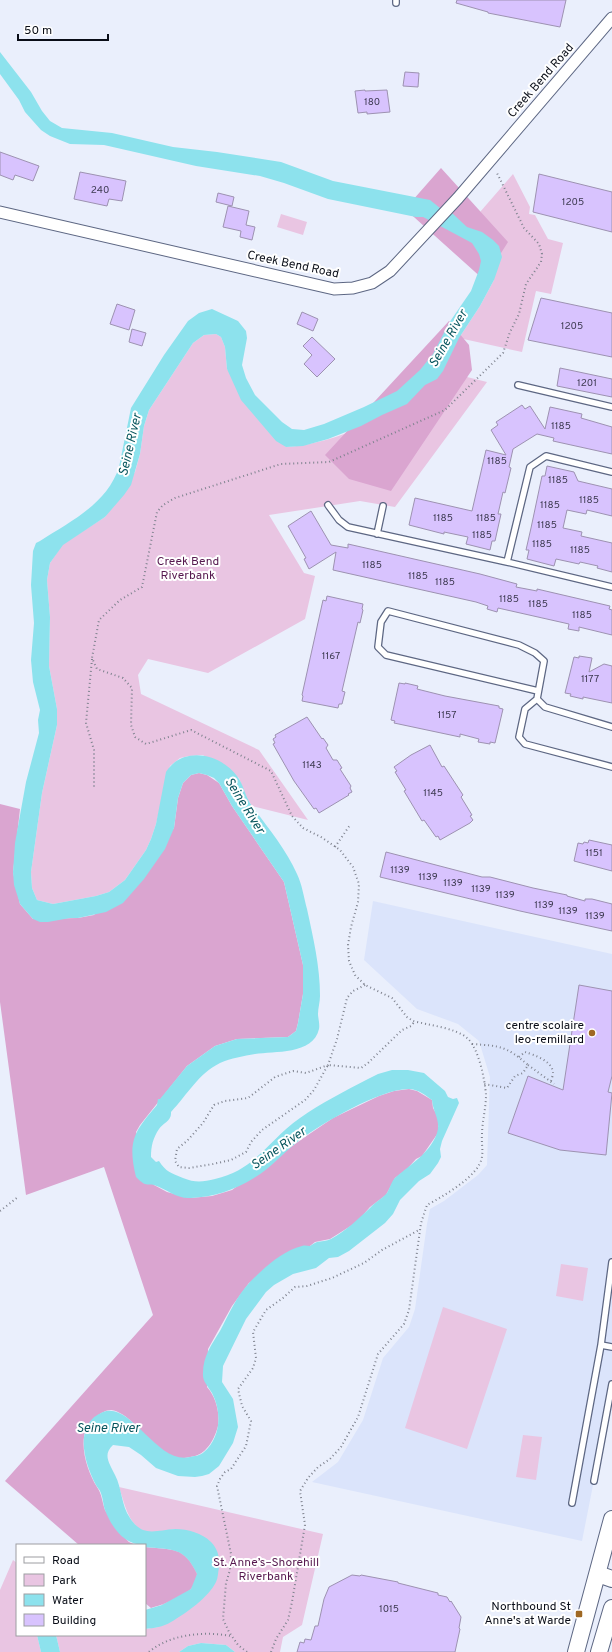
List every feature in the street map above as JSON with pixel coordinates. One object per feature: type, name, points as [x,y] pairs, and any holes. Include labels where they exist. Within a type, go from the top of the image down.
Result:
[{"type":"main road","points":[[576,1652],[605,1576],[612,1519]]},
{"type":"main road","points":[[600,1650],[612,1608]]},
{"type":"main road","points":[[600,1650],[612,1629]]},
{"type":"street","name":"Creek Bend Road","points":[[0,212],[334,289],[353,288],[372,283],[390,271],[458,198],[612,18]]},
{"type":"lane","points":[[518,385],[612,407]]},
{"type":"lane","points":[[507,562],[530,467],[546,456],[612,472]]},
{"type":"lane","points":[[328,505],[339,520],[348,527],[612,587]]},
{"type":"lane","points":[[377,534],[383,506]]},
{"type":"lane","points":[[538,691],[386,655],[378,647],[381,622],[388,611],[519,645],[535,653],[544,661],[538,691],[536,699],[525,709],[519,737],[525,744],[612,767]]},
{"type":"lane","points":[[536,699],[545,707],[612,727]]},
{"type":"lane","points":[[572,1503],[601,1345],[612,1262]]},
{"type":"lane","points":[[601,1345],[612,1347]]},
{"type":"lane","points":[[594,1481],[612,1384]]},
{"type":"path","points":[[94,788],[94,750],[86,723],[92,658],[99,620],[120,600],[142,587],[157,512],[163,505],[175,498],[281,464],[329,462],[344,456],[445,410],[503,353],[510,332],[519,314],[526,284],[540,262],[542,254],[539,244],[524,228],[508,198],[494,166],[489,161]]},
{"type":"path","points":[[92,658],[97,669],[123,678],[132,688],[131,725],[135,737],[146,744],[191,730],[272,770],[292,816],[303,828],[340,850],[353,867],[359,884],[358,902],[350,927],[348,945],[349,961],[355,975],[365,985],[392,998],[407,1016],[415,1022],[461,1034],[468,1039],[472,1044],[481,1068],[486,1095],[482,1135],[483,1155],[480,1164],[475,1171],[447,1194],[427,1205],[420,1229],[409,1310],[404,1324],[378,1354],[358,1416],[341,1447],[330,1459],[318,1467],[308,1478],[300,1491],[305,1525],[292,1602],[288,1620],[276,1639],[271,1652]]},
{"type":"path","points":[[335,847],[350,825]]},
{"type":"path","points":[[365,985],[353,991],[347,998],[337,1039],[328,1065],[314,1090],[305,1100],[262,1130],[251,1142],[246,1152],[232,1160],[189,1168],[179,1167],[175,1161],[177,1149],[199,1128],[214,1105],[225,1101],[248,1098],[276,1077],[293,1071],[306,1073],[328,1065],[361,1068],[368,1064],[402,1030],[411,1026],[415,1022]]},
{"type":"path","points":[[472,1044],[502,1047],[512,1051],[554,1084]]},
{"type":"path","points":[[519,1057],[525,1052],[535,1055],[549,1064],[553,1072],[551,1081]]},
{"type":"path","points":[[484,1084],[507,1088],[515,1076],[523,1073],[528,1065]]},
{"type":"path","points":[[0,1211],[18,1197]]},
{"type":"path","points":[[247,1652],[238,1645],[224,1620],[226,1583],[230,1570],[231,1554],[217,1486],[225,1472],[231,1469],[246,1446],[251,1421],[242,1406],[238,1389],[253,1368],[256,1358],[253,1332],[266,1310],[295,1287],[307,1286],[332,1278],[364,1263],[382,1250],[420,1229]]},
{"type":"path","points":[[149,1652],[154,1647],[189,1635],[216,1633],[232,1636]]},
{"type":"shaded area","points":[[441,168],[508,242],[484,280],[405,209]]},
{"type":"shaded area","points":[[449,321],[469,345],[472,370],[391,491],[349,479],[325,455]]},
{"type":"shaded area","points":[[199,773],[207,775],[219,783],[232,806],[284,882],[303,965],[303,994],[296,1031],[288,1037],[237,1039],[215,1046],[187,1066],[140,1125],[136,1132],[154,1185],[167,1192],[190,1198],[212,1196],[232,1190],[333,1118],[379,1096],[394,1091],[409,1089],[417,1091],[432,1100],[433,1108],[438,1117],[438,1133],[422,1156],[416,1159],[407,1169],[395,1178],[386,1195],[370,1207],[357,1222],[330,1239],[315,1242],[310,1246],[303,1246],[249,1283],[232,1306],[208,1349],[207,1387],[215,1400],[218,1411],[218,1426],[213,1440],[203,1452],[195,1456],[184,1458],[171,1456],[153,1443],[128,1418],[111,1410],[97,1416],[90,1422],[86,1430],[84,1440],[84,1450],[89,1470],[100,1492],[106,1512],[127,1540],[134,1544],[78,1544],[5,1481],[153,1315],[104,1167],[26,1195],[0,1002],[0,804],[20,809],[13,872],[20,904],[33,919],[78,918],[94,915],[174,828],[178,798],[183,783],[191,775]]},
{"type":"shaded area","points":[[373,901],[612,954],[612,1389],[582,1541],[312,1482],[338,1462],[363,1420],[383,1358],[409,1327],[415,1309],[430,1209],[444,1201],[478,1175],[487,1165],[490,1077],[479,1041],[458,1024],[417,1009],[364,960]]},
{"type":"shaded area","points":[[146,1547],[170,1549],[182,1554],[187,1558],[197,1574],[193,1586],[190,1590],[174,1600],[151,1608],[146,1604]]},
{"type":"green space","points":[[513,174],[530,207],[529,214],[535,215],[548,239],[563,243],[551,294],[536,291],[522,352],[459,338],[480,306],[494,280],[467,227]]},
{"type":"green space","points":[[281,214],[307,222],[303,235],[277,227]]},
{"type":"green space","name":"Creek Bend Riverbank","points":[[216,334],[221,337],[225,347],[227,369],[286,447],[304,445],[325,440],[354,430],[383,413],[443,371],[487,382],[395,507],[360,501],[269,515],[304,573],[315,576],[305,619],[208,673],[148,659],[138,675],[141,694],[259,750],[308,820],[252,806],[246,797],[239,778],[203,755],[180,758],[170,766],[151,839],[146,850],[125,880],[109,892],[96,896],[53,904],[37,900],[32,888],[31,872],[42,793],[57,725],[57,709],[49,666],[50,617],[47,580],[50,563],[63,544],[105,517],[135,472],[140,454],[144,426],[149,410],[193,343],[204,335]]},
{"type":"green space","points":[[561,1264],[588,1268],[583,1301],[556,1296]]},
{"type":"green space","points":[[443,1307],[507,1329],[467,1449],[405,1428]]},
{"type":"green space","points":[[523,1435],[542,1437],[536,1480],[516,1477]]},
{"type":"green space","name":"St. Anne’s–Shorehill Riverbank","points":[[119,1487],[323,1534],[302,1625],[283,1637],[280,1652],[235,1652],[226,1645],[201,1643],[188,1646],[179,1652],[60,1652],[56,1636],[146,1636],[146,1629],[158,1627],[175,1529],[154,1533],[146,1532],[134,1523],[126,1509]]},
{"type":"green space","points":[[13,1560],[16,1562],[16,1636],[37,1636],[41,1652],[0,1652],[0,1590]]},
{"type":"water","name":"Seine River","points":[[0,52],[31,92],[42,111],[50,121],[62,128],[112,133],[173,147],[281,162],[333,181],[430,200],[440,208],[452,213],[467,227],[482,232],[493,240],[499,246],[502,257],[494,280],[480,306],[459,338],[443,371],[437,379],[425,385],[407,404],[361,426],[328,439],[303,446],[286,447],[276,441],[241,400],[227,369],[225,347],[221,337],[216,334],[204,335],[193,343],[149,410],[144,426],[140,454],[131,485],[105,517],[63,545],[50,563],[47,580],[50,617],[49,666],[57,709],[57,725],[42,793],[31,872],[32,888],[37,900],[53,904],[96,896],[109,892],[125,880],[146,850],[151,839],[156,824],[166,772],[173,764],[182,758],[202,756],[222,762],[237,776],[248,799],[288,856],[302,887],[316,952],[320,996],[318,1014],[319,1029],[315,1037],[301,1048],[282,1052],[238,1057],[224,1061],[205,1073],[171,1112],[169,1120],[159,1129],[151,1149],[151,1157],[156,1162],[159,1161],[169,1172],[191,1181],[207,1181],[229,1175],[251,1162],[300,1118],[333,1097],[378,1074],[392,1070],[408,1070],[424,1073],[445,1091],[448,1097],[453,1099],[457,1098],[459,1103],[442,1141],[440,1149],[441,1157],[438,1163],[430,1174],[419,1181],[400,1200],[393,1214],[385,1223],[349,1251],[338,1257],[329,1258],[316,1268],[293,1274],[274,1285],[266,1292],[246,1319],[223,1366],[222,1382],[233,1399],[238,1427],[233,1443],[219,1466],[209,1474],[202,1476],[178,1476],[156,1468],[129,1447],[113,1445],[108,1452],[108,1460],[119,1485],[127,1513],[135,1524],[145,1531],[175,1529],[194,1532],[211,1542],[219,1557],[217,1580],[213,1588],[202,1599],[190,1610],[168,1624],[146,1629],[146,1610],[162,1605],[191,1589],[197,1574],[187,1558],[182,1554],[170,1549],[146,1547],[146,1544],[131,1542],[125,1539],[115,1529],[105,1510],[100,1490],[92,1476],[85,1455],[84,1435],[88,1425],[94,1418],[103,1412],[113,1411],[124,1416],[166,1452],[178,1457],[190,1457],[204,1452],[210,1446],[217,1432],[218,1416],[215,1400],[203,1379],[203,1367],[211,1346],[241,1294],[255,1277],[280,1256],[295,1248],[310,1246],[317,1242],[331,1239],[352,1225],[387,1193],[395,1178],[425,1152],[434,1140],[438,1129],[438,1124],[432,1100],[416,1090],[399,1090],[385,1094],[354,1107],[323,1124],[301,1139],[260,1174],[239,1186],[224,1192],[207,1196],[186,1198],[154,1185],[145,1184],[136,1177],[132,1154],[138,1129],[157,1105],[158,1099],[160,1099],[187,1066],[215,1046],[237,1039],[288,1037],[296,1031],[303,994],[303,965],[284,882],[232,806],[219,783],[214,778],[199,773],[191,775],[183,783],[178,798],[174,828],[165,849],[144,879],[123,903],[106,912],[48,922],[40,922],[33,919],[20,904],[14,885],[13,872],[15,843],[26,782],[39,733],[38,720],[40,710],[33,682],[31,660],[34,623],[31,585],[33,551],[36,543],[75,519],[97,501],[106,491],[119,467],[131,408],[164,355],[188,321],[199,313],[212,309],[238,321],[246,331],[247,338],[242,365],[246,378],[255,395],[282,422],[292,429],[304,430],[324,424],[397,391],[420,370],[433,354],[449,323],[471,291],[481,261],[479,254],[472,243],[423,217],[416,217],[328,199],[260,176],[196,166],[104,145],[70,144],[50,136],[41,130],[25,112],[19,100],[0,74]]},
{"type":"water","points":[[37,1636],[56,1636],[60,1652],[41,1652]]},
{"type":"water","points":[[201,1643],[226,1645],[235,1652],[179,1652],[188,1646]]},
{"type":"building","points":[[457,0],[566,0],[560,27],[488,13],[456,3]]},
{"type":"building","points":[[405,72],[419,73],[418,87],[403,86]]},
{"type":"building","points":[[387,90],[390,112],[367,114],[367,112],[358,113],[355,91]]},
{"type":"building","points":[[0,152],[39,166],[33,181],[15,175],[13,180],[0,175]]},
{"type":"building","points":[[80,172],[126,181],[122,201],[109,199],[107,206],[74,199]]},
{"type":"building","points":[[539,174],[612,192],[612,232],[533,212]]},
{"type":"building","points":[[218,193],[234,197],[232,206],[216,202]]},
{"type":"building","points":[[228,206],[249,211],[246,225],[255,227],[252,240],[240,237],[241,231],[223,227]]},
{"type":"building","points":[[541,298],[612,313],[612,357],[528,340]]},
{"type":"building","points":[[117,304],[135,310],[129,330],[110,324]]},
{"type":"building","points":[[302,312],[318,319],[313,331],[297,324]]},
{"type":"building","points":[[132,329],[146,333],[142,346],[129,342]]},
{"type":"building","points":[[312,337],[335,359],[317,377],[304,364],[312,355],[303,346]]},
{"type":"building","points":[[560,368],[612,379],[612,397],[557,386]]},
{"type":"building","points":[[522,405],[525,409],[530,406],[545,429],[550,407],[582,414],[581,418],[612,427],[612,454],[553,441],[554,438],[537,434],[513,449],[509,467],[511,468],[498,514],[501,514],[495,541],[492,541],[490,550],[466,544],[468,537],[444,532],[444,534],[409,525],[415,498],[472,511],[486,450],[506,455],[491,430],[498,425],[496,422]]},
{"type":"building","points":[[547,466],[574,472],[578,481],[612,489],[612,516],[587,510],[586,514],[567,510],[563,528],[582,532],[581,536],[612,543],[612,572],[597,568],[598,566],[580,562],[579,564],[556,559],[554,566],[527,559],[529,550],[526,550],[542,476],[545,476]]},
{"type":"building","points":[[311,511],[331,545],[348,548],[348,544],[480,574],[517,584],[516,587],[537,591],[537,589],[610,606],[609,609],[612,610],[612,635],[579,627],[579,631],[568,629],[569,624],[498,608],[497,612],[487,609],[488,606],[476,602],[333,570],[336,552],[309,569],[304,559],[306,558],[288,526]]},
{"type":"building","points":[[327,596],[363,604],[360,623],[358,622],[342,691],[345,692],[342,704],[339,704],[338,708],[302,701],[302,695],[323,600],[326,601]]},
{"type":"building","points":[[579,656],[592,658],[589,672],[604,664],[612,666],[612,703],[583,697],[583,699],[570,696],[571,694],[565,693],[574,657],[579,658]]},
{"type":"building","points":[[399,683],[418,686],[417,689],[445,696],[499,706],[499,708],[503,709],[495,743],[490,742],[490,744],[478,742],[479,739],[460,734],[460,737],[394,723],[395,721],[391,720]]},
{"type":"building","points":[[307,717],[328,745],[326,748],[333,760],[337,760],[342,768],[340,769],[351,786],[350,788],[352,792],[319,813],[316,808],[314,809],[294,781],[273,744],[275,743],[273,739],[276,737],[275,735]]},
{"type":"building","points":[[430,745],[442,767],[444,766],[463,795],[461,797],[472,815],[470,816],[473,820],[440,840],[438,836],[436,837],[424,820],[422,821],[404,791],[406,790],[395,772],[397,771],[394,767],[411,755]]},
{"type":"building","points":[[589,840],[612,845],[612,871],[574,861],[578,843],[588,843]]},
{"type":"building","points":[[386,852],[482,877],[490,877],[567,895],[585,901],[585,899],[592,899],[612,904],[612,931],[520,911],[380,877]]},
{"type":"building","name":"centre scolaire leo-remillard","points":[[579,985],[612,991],[612,1076],[608,1092],[612,1093],[606,1155],[560,1150],[508,1133],[528,1076],[563,1090]]},
{"type":"building","points":[[352,1575],[361,1575],[398,1582],[447,1597],[461,1617],[455,1652],[297,1652],[300,1642],[304,1643],[305,1639],[311,1640],[315,1626],[318,1626],[324,1599],[329,1587]]},
{"type":"place","name":"centre scolaire leo-remillard","points":[[592,1033]]},
{"type":"place","name":"Northbound St Anne's at Warde","points":[[579,1614]]}]
